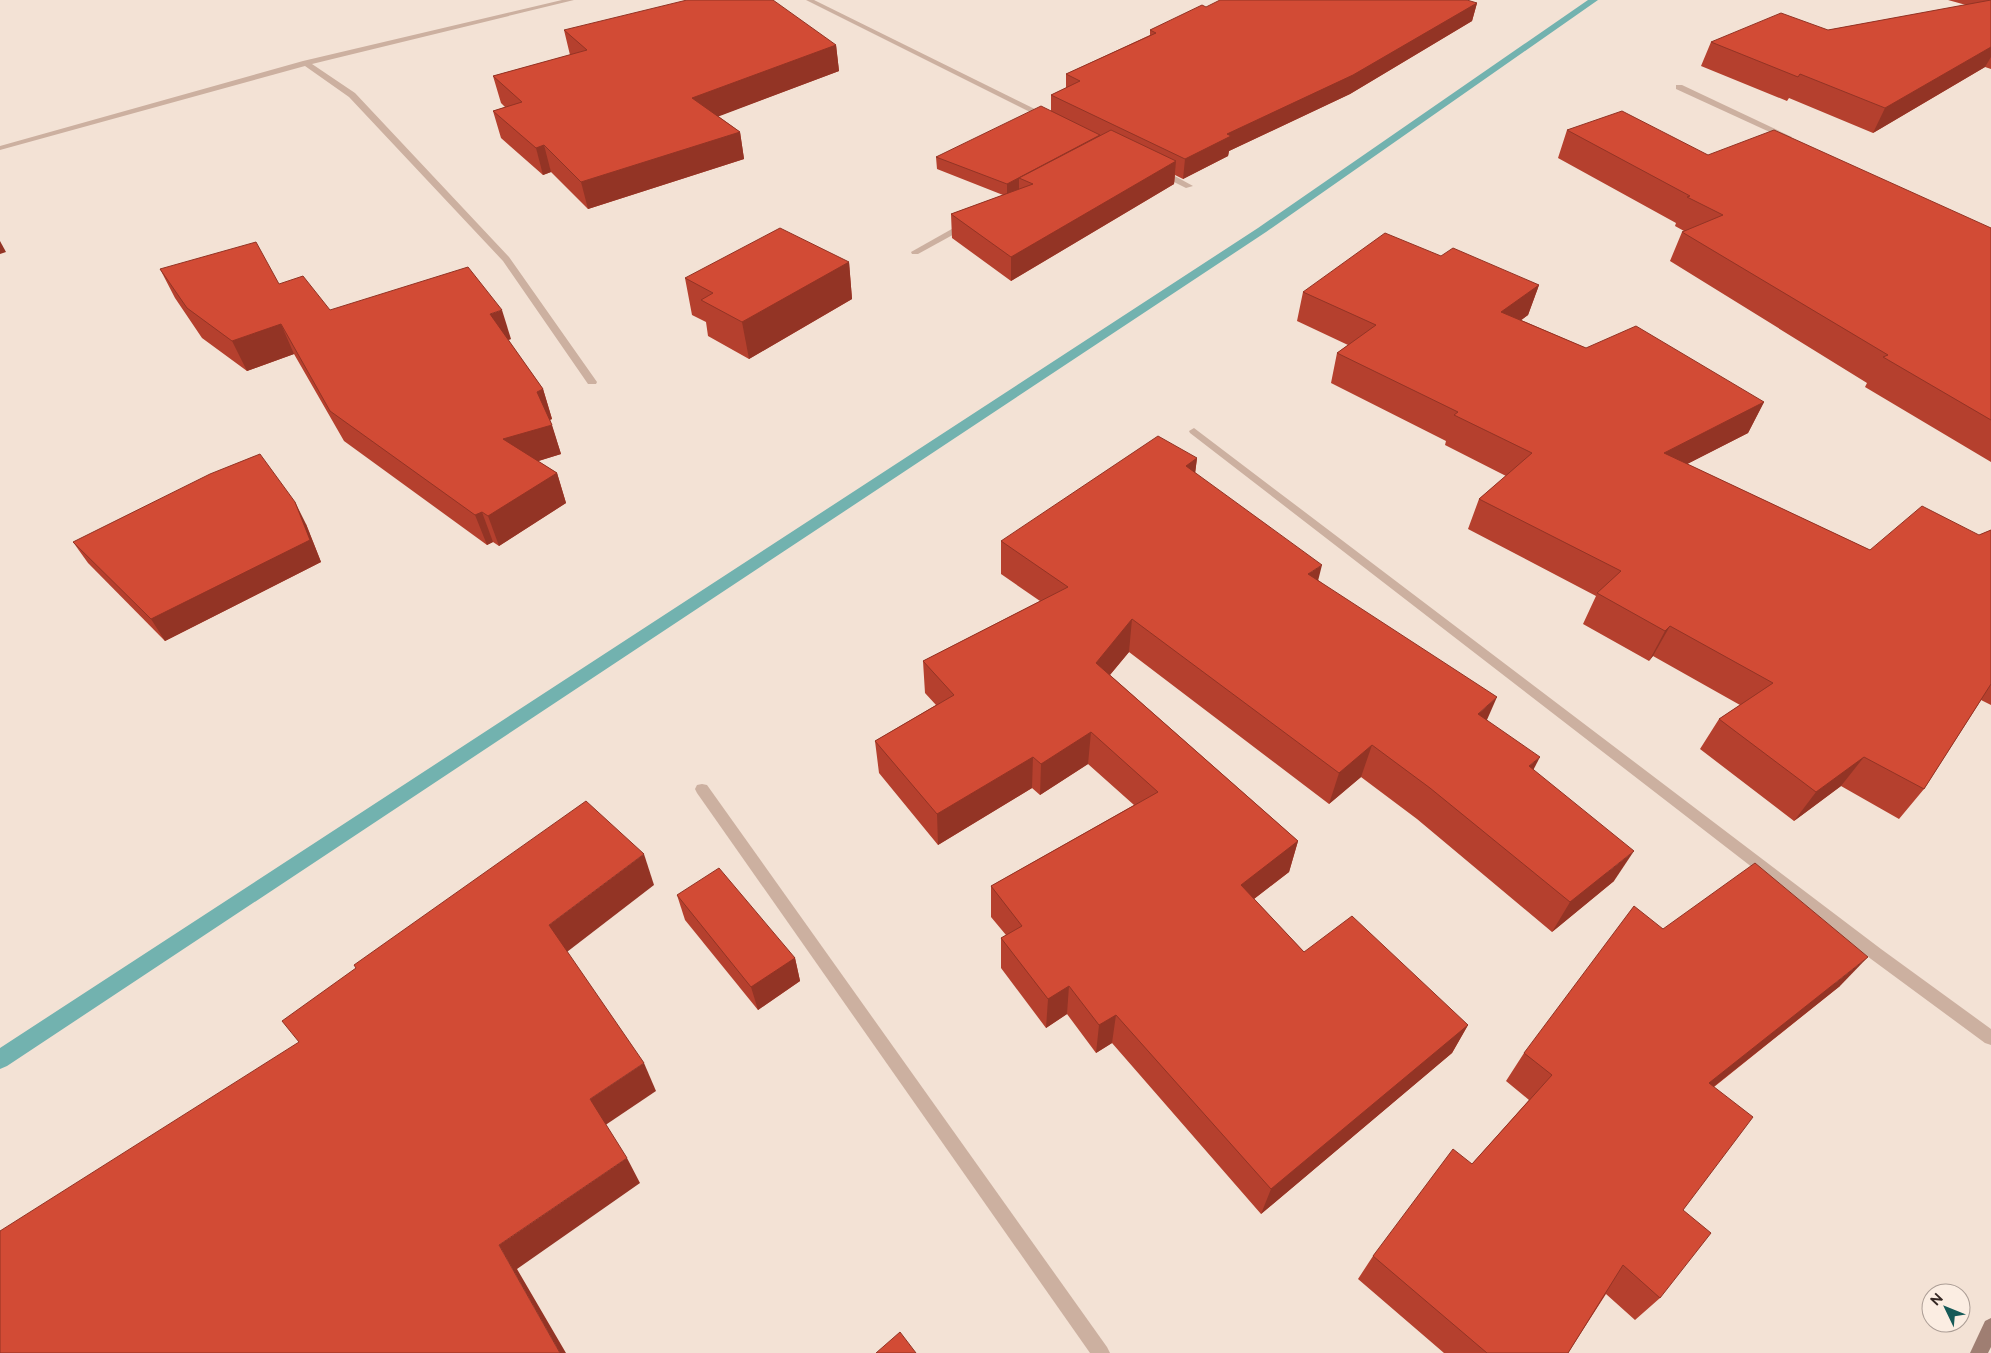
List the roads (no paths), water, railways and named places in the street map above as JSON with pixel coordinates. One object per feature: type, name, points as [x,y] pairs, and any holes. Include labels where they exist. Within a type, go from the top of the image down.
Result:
[{"type":"main road","points":[[1979,1353],[1991,1328]]},
{"type":"street","points":[[0,148],[306,63],[571,0]]},
{"type":"street","points":[[809,0],[1056,121]]},
{"type":"street","points":[[306,63],[352,95],[506,258],[592,382]]},
{"type":"street","points":[[1680,87],[1795,140]]},
{"type":"street","points":[[1154,168],[1189,186]]},
{"type":"street","points":[[915,252],[975,220]]},
{"type":"street","points":[[1194,432],[1876,954],[1991,1038]]},
{"type":"street","points":[[702,789],[1101,1353]]},
{"type":"waterway","points":[[0,1059],[1262,230],[1594,0]]}]
